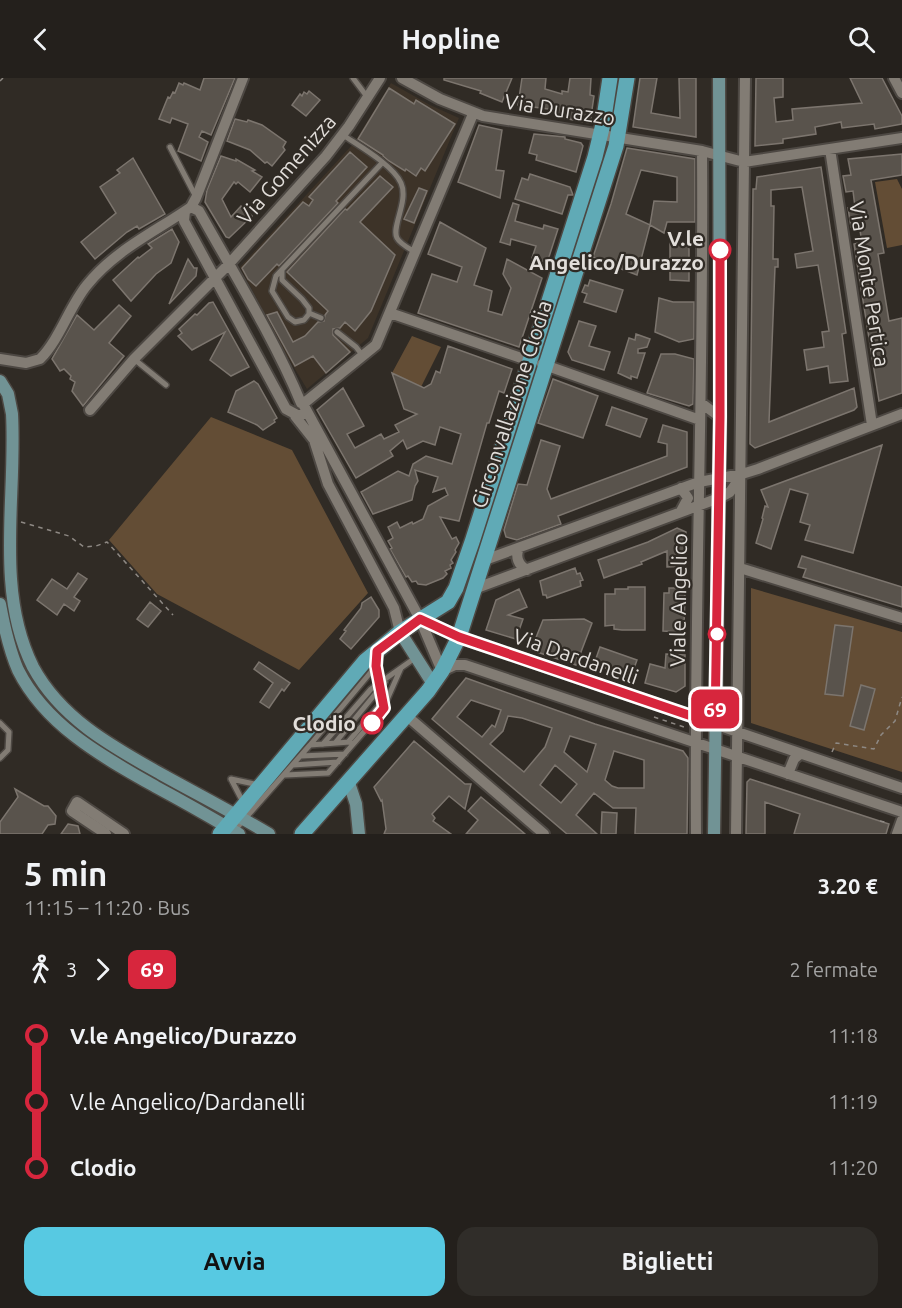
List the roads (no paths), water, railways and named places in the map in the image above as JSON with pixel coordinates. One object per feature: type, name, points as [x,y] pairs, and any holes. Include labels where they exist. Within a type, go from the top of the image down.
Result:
[{"type":"main road","name":"Circonvallazione Clodia","points":[[302,834],[349,783],[433,684],[459,637],[600,135],[610,78]]},
{"type":"main road","name":"Circonvallazione Clodia","points":[[234,825],[261,785],[354,673],[376,658],[400,632],[445,604],[456,588],[536,360],[618,138],[627,78]]},
{"type":"main road","name":"Viale Angelico","points":[[714,834],[720,417],[719,78]]},
{"type":"main road","points":[[0,381],[8,394],[11,405],[14,529],[11,586],[20,631],[33,667],[72,716],[105,741],[234,825]]},
{"type":"main road","points":[[0,604],[19,671],[44,706],[64,728],[99,754],[234,825],[269,834]]},
{"type":"main road","points":[[400,632],[433,684]]},
{"type":"main road","points":[[349,783],[356,804],[359,834]]},
{"type":"street","points":[[243,78],[184,221],[286,409],[293,413],[314,440],[328,484],[394,608],[400,632]]},
{"type":"street","name":"Via Gomenizza","points":[[90,410],[135,359],[228,265],[343,135],[380,78]]},
{"type":"street","name":"Via Durazzo","points":[[402,78],[473,114],[720,155]]},
{"type":"street","points":[[736,834],[742,474],[740,161],[746,78]]},
{"type":"street","points":[[894,78],[902,93]]},
{"type":"street","points":[[303,405],[376,345],[473,114]]},
{"type":"street","points":[[720,155],[740,161],[902,138]]},
{"type":"street","name":"Via Monte Pertica","points":[[830,149],[872,425]]},
{"type":"street","name":"Viale Angelico","points":[[696,834],[695,717],[701,403],[702,151]]},
{"type":"street","points":[[191,205],[199,210],[228,265],[241,284],[303,405],[420,619],[442,671]]},
{"type":"street","points":[[0,359],[26,363],[40,359],[82,292],[102,269],[132,244],[191,205]]},
{"type":"street","points":[[390,313],[536,360],[700,420]]},
{"type":"street","points":[[293,413],[294,403],[303,405]]},
{"type":"street","points":[[701,403],[720,417]]},
{"type":"street","points":[[482,561],[681,488],[699,482],[742,474],[902,414]]},
{"type":"street","points":[[474,589],[719,498],[730,492],[742,474]]},
{"type":"street","points":[[681,488],[688,498],[681,511]]},
{"type":"street","points":[[519,548],[518,560],[527,570]]},
{"type":"street","points":[[740,568],[902,618]]},
{"type":"street","name":"Via Dardanelli","points":[[420,619],[459,637],[902,788]]},
{"type":"street","name":"Via Dardanelli","points":[[442,671],[455,665],[465,665],[902,812]]},
{"type":"street","points":[[407,716],[544,834]]},
{"type":"street","points":[[788,774],[794,759],[800,754]]},
{"type":"street","points":[[106,834],[72,811],[77,802],[124,834]]},
{"type":"street","points":[[897,834],[902,820]]},
{"type":"lane","points":[[353,78],[368,98]]},
{"type":"lane","points":[[343,135],[382,163],[397,177],[402,189],[403,201],[396,237],[416,252]]},
{"type":"lane","points":[[170,147],[191,205]]},
{"type":"lane","points":[[282,270],[282,280],[307,304],[309,313],[304,320],[295,322],[288,318],[271,288],[276,276],[382,163]]},
{"type":"lane","points":[[309,313],[321,318]]},
{"type":"lane","points":[[337,332],[356,347],[363,356]]},
{"type":"lane","points":[[135,359],[166,385]]},
{"type":"lane","points":[[335,743],[380,686],[416,657]]},
{"type":"lane","points":[[376,658],[384,708]]},
{"type":"lane","points":[[234,825],[294,765],[365,681],[376,658]]},
{"type":"lane","points":[[284,775],[328,773],[384,708],[401,668]]},
{"type":"lane","points":[[323,744],[372,689],[380,686]]},
{"type":"lane","points":[[348,742],[391,692]]},
{"type":"lane","points":[[0,723],[9,732],[8,750],[0,758]]},
{"type":"lane","points":[[310,745],[357,741]]},
{"type":"lane","points":[[301,756],[345,754]]},
{"type":"lane","points":[[294,765],[338,762]]},
{"type":"lane","points":[[234,825],[231,779],[261,785]]},
{"type":"place","name":"V.le Angelico/Durazzo","points":[[720,250]]},
{"type":"place","name":"Clodio","points":[[372,723]]}]
